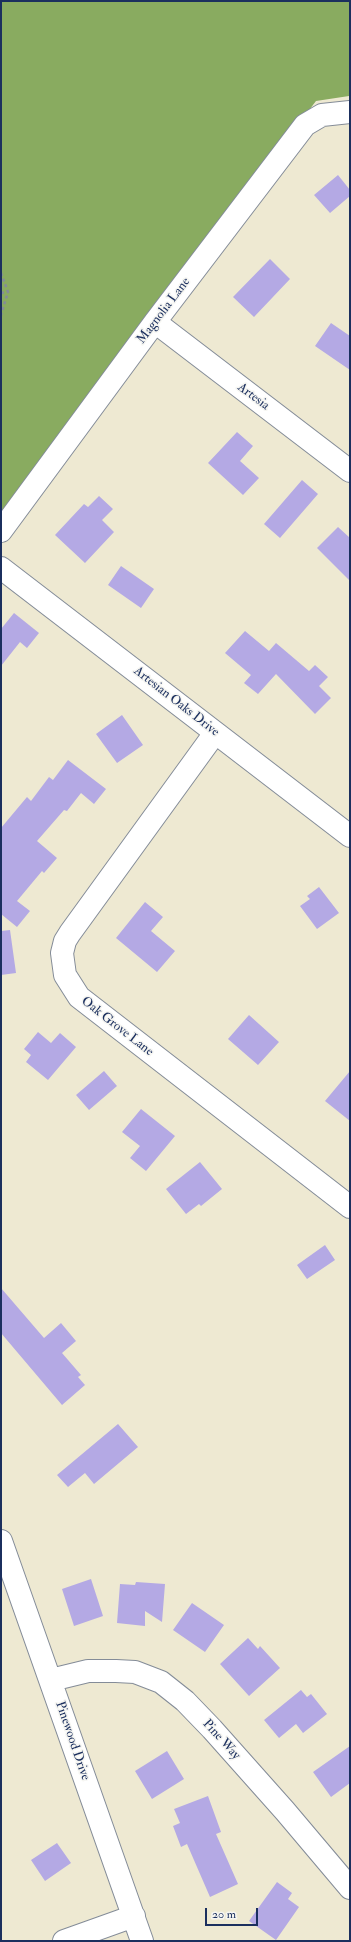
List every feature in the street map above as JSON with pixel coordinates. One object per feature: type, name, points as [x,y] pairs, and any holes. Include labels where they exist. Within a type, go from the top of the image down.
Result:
[{"type":"street","name":"Magnolia Lane","points":[[1,531],[155,322],[306,125],[322,115],[346,112]]},
{"type":"street","name":"Artesia","points":[[155,322],[350,471]]},
{"type":"street","name":"Artesian Oaks Drive","points":[[1,568],[350,836]]},
{"type":"street","name":"Oak Grove Lane","points":[[215,733],[70,933],[62,953],[65,975],[79,997],[350,1207]]},
{"type":"street","name":"Pinewood Drive","points":[[1,1542],[142,1941]]},
{"type":"street","name":"Pine Way","points":[[51,1680],[88,1671],[116,1671],[135,1672],[161,1682],[185,1701],[212,1729],[285,1810],[350,1888]]},
{"type":"street","points":[[64,1941],[134,1916]]},
{"type":"path","points":[[1,273],[8,292],[1,315]]},
{"type":"path","points":[[1,293],[8,292]]},
{"type":"green space","points":[[1,1],[350,1],[349,96],[316,101],[1,515]]},
{"type":"building","points":[[338,175],[350,190],[350,196],[330,213],[314,195]]},
{"type":"building","points":[[270,259],[290,279],[254,317],[233,297]]},
{"type":"building","points":[[331,323],[350,336],[350,370],[315,346]]},
{"type":"building","points":[[237,432],[253,446],[240,461],[259,478],[243,495],[208,463]]},
{"type":"building","points":[[302,480],[318,494],[280,538],[264,524]]},
{"type":"building","points":[[99,496],[113,509],[102,520],[114,532],[85,563],[55,535],[84,504],[88,507]]},
{"type":"building","points":[[338,527],[350,538],[350,581],[317,548]]},
{"type":"building","points":[[121,566],[154,589],[141,608],[108,585]]},
{"type":"building","points":[[14,613],[39,633],[27,648],[20,642],[1,666],[1,629]]},
{"type":"building","points":[[245,631],[269,651],[276,643],[309,671],[315,665],[328,677],[319,686],[331,698],[315,714],[276,674],[258,694],[244,683],[251,675],[225,653]]},
{"type":"building","points":[[122,715],[143,745],[117,763],[96,734]]},
{"type":"building","points":[[68,760],[106,789],[94,804],[81,793],[67,811],[64,810],[37,841],[57,858],[44,873],[42,871],[17,901],[30,911],[17,927],[1,914],[1,828],[27,797],[31,801],[49,777],[53,780]]},
{"type":"building","points":[[319,887],[339,913],[317,929],[300,906],[310,899],[307,896]]},
{"type":"building","points":[[145,902],[163,917],[151,931],[175,951],[157,972],[116,938]]},
{"type":"building","points":[[10,930],[16,973],[1,975],[1,931]]},
{"type":"building","points":[[249,1015],[279,1042],[258,1065],[228,1039]]},
{"type":"building","points":[[38,1032],[51,1043],[60,1033],[76,1047],[48,1080],[26,1062],[31,1055],[24,1049]]},
{"type":"building","points":[[104,1071],[117,1086],[89,1110],[76,1095]]},
{"type":"building","points":[[350,1071],[350,1121],[325,1101]]},
{"type":"building","points":[[141,1109],[175,1136],[146,1171],[130,1158],[140,1146],[122,1132]]},
{"type":"building","points":[[200,1162],[222,1189],[201,1206],[199,1204],[186,1214],[166,1189]]},
{"type":"building","points":[[325,1245],[335,1260],[307,1279],[297,1265]]},
{"type":"building","points":[[1,1288],[44,1338],[61,1323],[76,1341],[62,1353],[81,1375],[78,1377],[85,1385],[62,1405],[1,1333]]},
{"type":"building","points":[[118,1424],[138,1447],[94,1484],[85,1473],[68,1487],[57,1475]]},
{"type":"building","points":[[91,1579],[103,1616],[74,1626],[62,1589]]},
{"type":"building","points":[[136,1582],[165,1584],[162,1622],[145,1611],[145,1626],[117,1623],[120,1584],[135,1585]]},
{"type":"building","points":[[192,1603],[224,1625],[205,1652],[173,1630]]},
{"type":"building","points":[[248,1638],[258,1649],[260,1646],[280,1668],[249,1696],[220,1664]]},
{"type":"building","points":[[301,1690],[307,1697],[311,1694],[327,1714],[303,1733],[296,1724],[279,1738],[264,1720]]},
{"type":"building","points":[[350,1746],[350,1783],[331,1797],[313,1772]]},
{"type":"building","points":[[167,1751],[184,1779],[152,1799],[135,1771]]},
{"type":"building","points":[[208,1796],[221,1832],[216,1834],[238,1884],[210,1897],[187,1844],[181,1847],[173,1826],[180,1823],[174,1809]]},
{"type":"building","points":[[57,1843],[71,1863],[45,1881],[31,1860]]},
{"type":"building","points":[[277,1882],[292,1893],[288,1899],[299,1907],[276,1940],[249,1921]]}]
